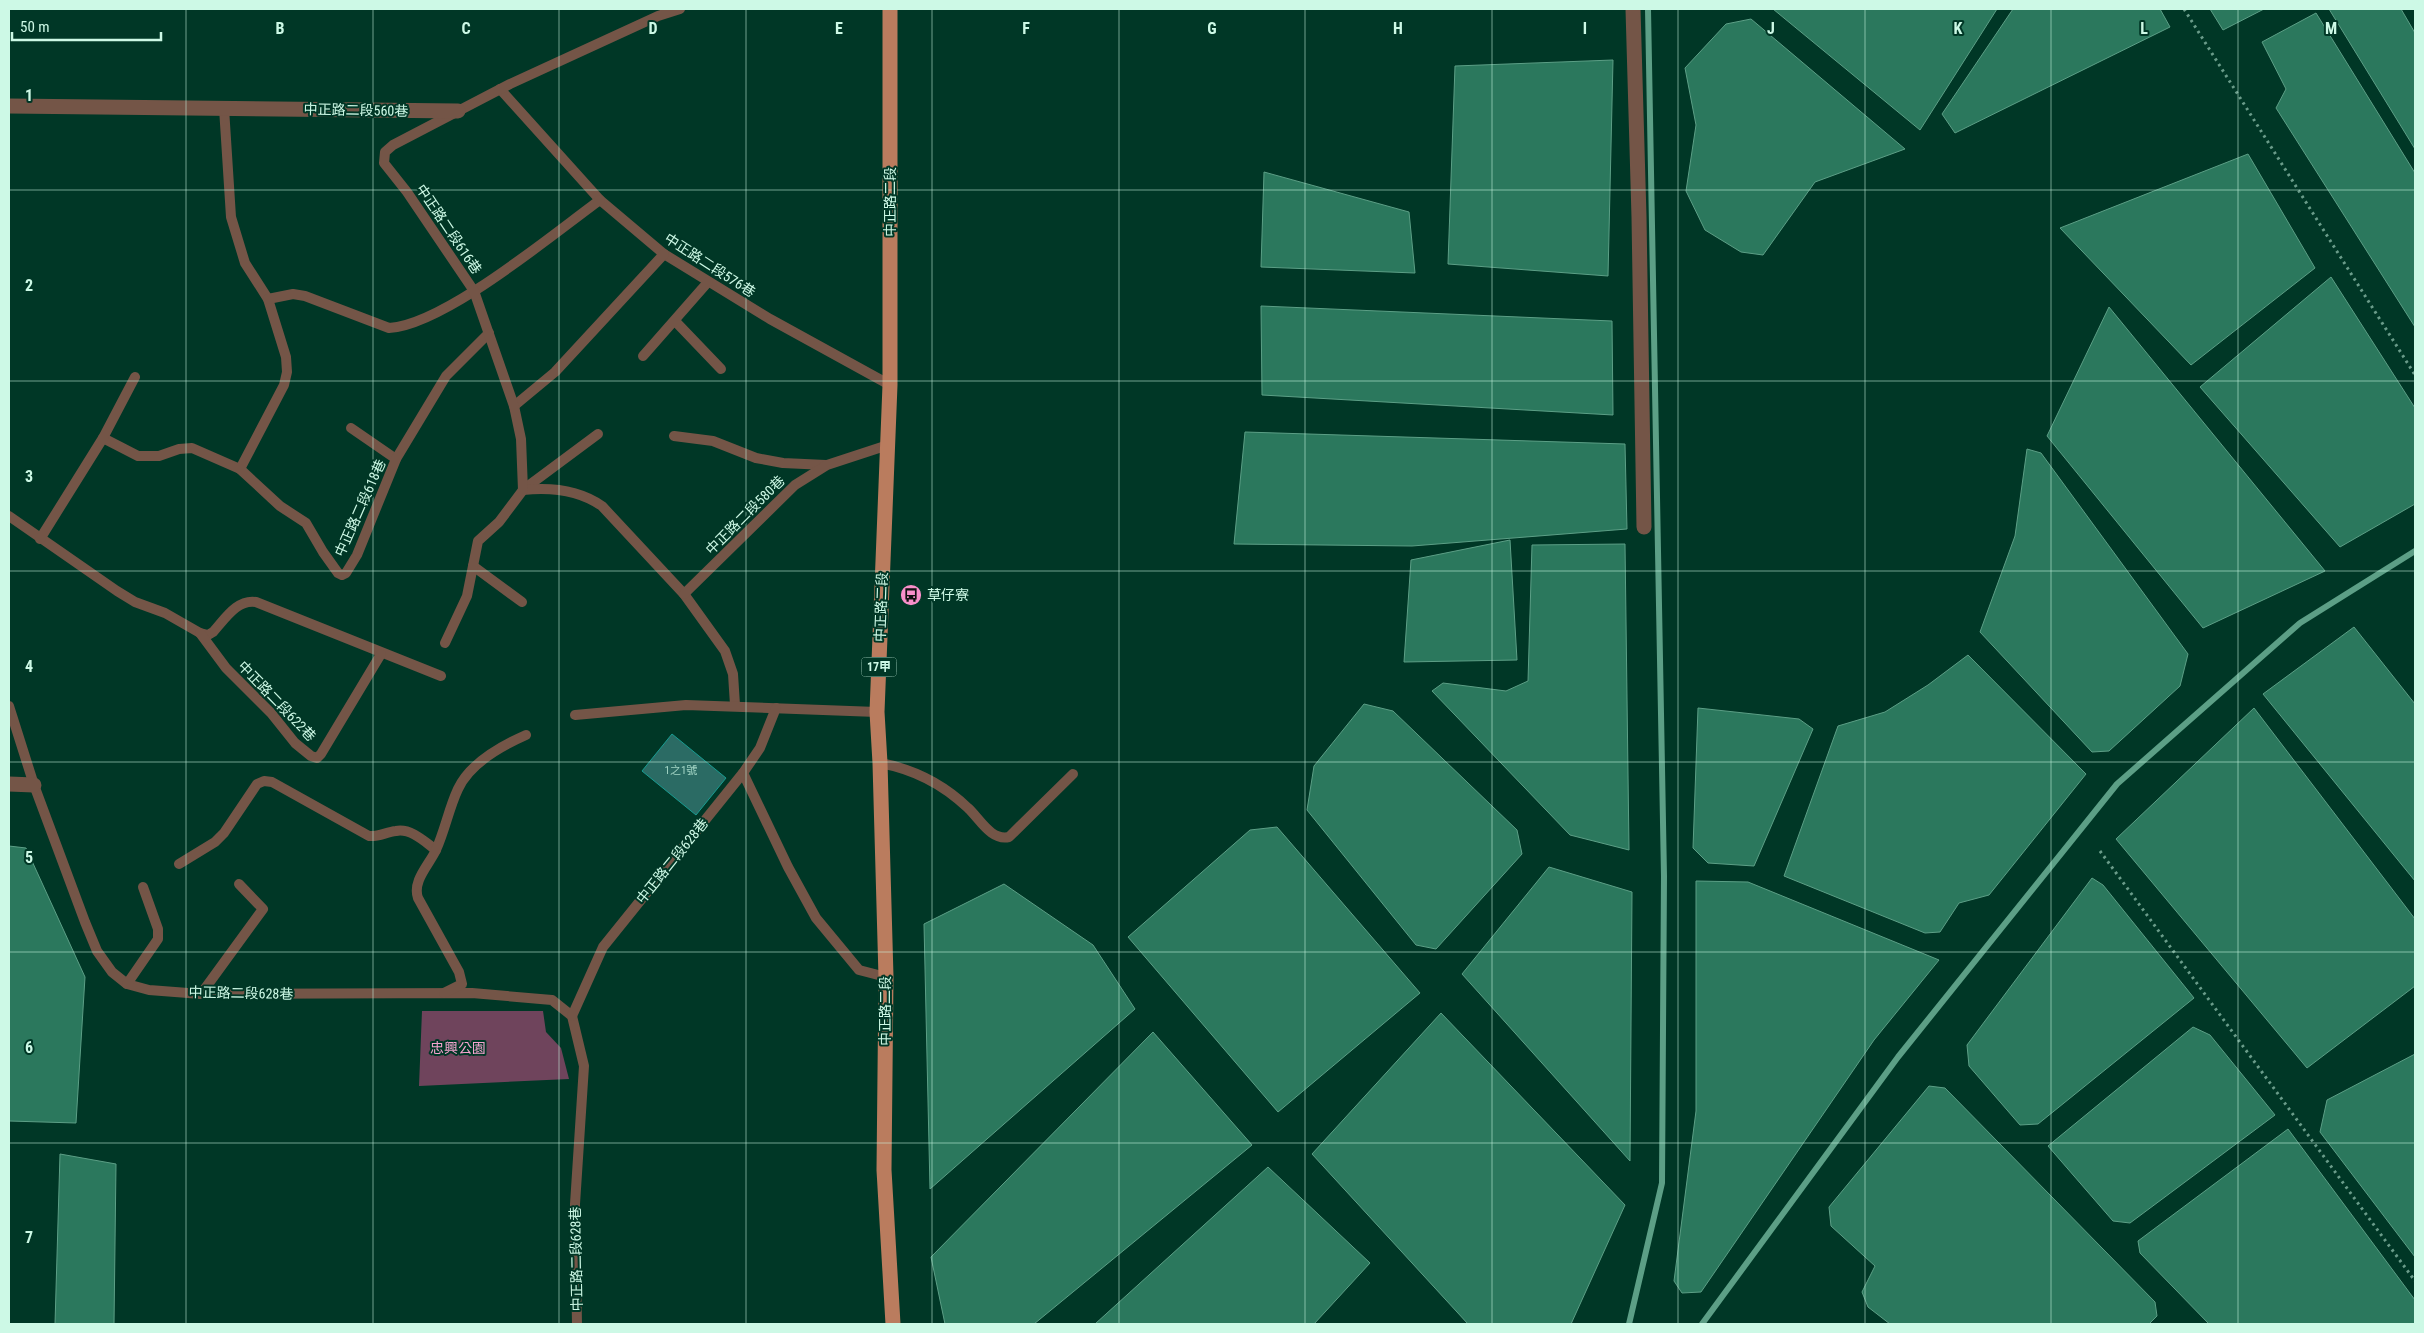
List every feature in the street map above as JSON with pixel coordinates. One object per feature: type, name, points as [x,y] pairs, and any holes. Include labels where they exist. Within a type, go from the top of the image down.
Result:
[{"type":"main road","name":"中正路二段","points":[[890,9],[890,385],[876,712],[880,763],[886,977],[884,1170],[893,1324]]},
{"type":"street","points":[[1633,9],[1639,218],[1644,527]]},
{"type":"street","name":"中正路二段560巷","points":[[9,106],[458,111]]},
{"type":"street","points":[[9,784],[34,785]]},
{"type":"lane","name":"中正路二段560巷","points":[[458,111],[500,89],[658,16],[680,9]]},
{"type":"lane","name":"中正路二段576巷","points":[[500,89],[600,200],[664,254],[708,282],[890,385]]},
{"type":"lane","points":[[224,108],[231,217],[236,240],[245,263],[268,299],[286,357],[287,372],[284,385],[240,469]]},
{"type":"lane","name":"中正路二段616巷","points":[[458,111],[393,145],[385,152],[384,163],[474,291],[514,406],[521,439],[523,490]]},
{"type":"lane","points":[[268,299],[293,294],[305,296],[389,328],[401,327],[426,317],[474,291],[600,200]]},
{"type":"lane","points":[[514,406],[555,372],[664,254]]},
{"type":"lane","points":[[643,356],[708,282]]},
{"type":"lane","points":[[675,321],[721,369]]},
{"type":"lane","name":"中正路二段618巷","points":[[103,438],[138,456],[159,456],[179,448],[192,448],[240,469],[280,506],[306,523],[338,573],[342,575],[346,573],[357,555],[396,459],[446,376],[489,333]]},
{"type":"lane","points":[[40,540],[103,438],[134,377]]},
{"type":"lane","points":[[351,428],[396,459]]},
{"type":"lane","points":[[445,643],[467,596],[478,541],[499,522],[523,490],[598,434]]},
{"type":"lane","points":[[674,436],[713,441],[756,458],[774,462],[827,465]]},
{"type":"lane","name":"中正路二段580巷","points":[[684,594],[795,484],[827,465],[888,445]]},
{"type":"lane","points":[[523,490],[555,488],[598,503],[684,594],[730,660],[735,706]]},
{"type":"lane","name":"中正路二段622巷","points":[[9,516],[40,540],[129,598],[166,613],[200,633],[226,668],[271,713],[295,743],[311,756],[317,758],[322,754],[381,654]]},
{"type":"lane","points":[[473,566],[522,602]]},
{"type":"lane","points":[[200,633],[208,634],[213,632],[240,603],[248,601],[275,609],[381,654],[441,676]]},
{"type":"lane","points":[[575,715],[686,704],[876,712]]},
{"type":"lane","name":"中正路二段628巷","points":[[9,706],[34,785],[97,951],[112,972],[127,984],[149,990],[201,994],[472,993],[552,1000],[572,1016]]},
{"type":"lane","name":"中正路二段628巷","points":[[577,1324],[575,1204],[584,1066],[572,1016],[602,946],[743,773],[760,748],[776,708]]},
{"type":"lane","points":[[442,994],[462,984],[459,972],[416,892],[417,885],[436,850],[459,788],[468,774],[500,746],[526,735]]},
{"type":"lane","points":[[880,763],[906,768],[935,783],[966,806],[995,836],[1002,838],[1009,836],[1073,774]]},
{"type":"lane","points":[[743,773],[788,867],[816,918],[859,970],[886,977]]},
{"type":"lane","points":[[179,864],[215,842],[224,833],[257,784],[264,781],[272,782],[369,836],[378,837],[395,831],[405,830],[436,850]]},
{"type":"lane","points":[[201,994],[263,909],[239,884]]},
{"type":"lane","points":[[127,984],[158,939],[158,929],[143,887]]},
{"type":"path","points":[[2184,9],[2415,376]]},
{"type":"path","points":[[2100,851],[2415,1280]]},
{"type":"green space","name":"忠興公園","points":[[422,1011],[543,1011],[546,1032],[561,1048],[569,1079],[419,1086]]},
{"type":"shaded area","points":[[1773,9],[1997,9],[1920,130]]},
{"type":"shaded area","points":[[2013,9],[2160,9],[2170,27],[1955,133],[1942,114]]},
{"type":"shaded area","points":[[2210,9],[2264,9],[2223,30]]},
{"type":"shaded area","points":[[2329,9],[2401,9],[2415,33],[2415,149]]},
{"type":"shaded area","points":[[2316,13],[2415,173],[2415,327],[2276,108],[2286,89],[2262,42]]},
{"type":"shaded area","points":[[1751,19],[1905,149],[1815,182],[1763,255],[1741,252],[1705,230],[1686,191],[1696,125],[1685,68],[1726,24]]},
{"type":"shaded area","points":[[1613,60],[1608,276],[1448,264],[1455,66]]},
{"type":"shaded area","points":[[2248,154],[2315,268],[2191,365],[2060,228]]},
{"type":"shaded area","points":[[1264,172],[1409,212],[1415,273],[1261,267]]},
{"type":"shaded area","points":[[2331,277],[2415,408],[2415,504],[2340,547],[2200,387]]},
{"type":"shaded area","points":[[1261,306],[1612,321],[1613,415],[1262,395]]},
{"type":"shaded area","points":[[2109,307],[2325,571],[2203,628],[2047,436]]},
{"type":"shaded area","points":[[1245,432],[1625,444],[1627,529],[1412,546],[1234,544]]},
{"type":"shaded area","points":[[2027,449],[2041,453],[2188,654],[2180,686],[2109,751],[2092,752],[1980,632],[2015,536]]},
{"type":"shaded area","points":[[1510,540],[1517,660],[1404,662],[1411,560]]},
{"type":"shaded area","points":[[1625,544],[1629,850],[1570,835],[1432,691],[1443,683],[1506,691],[1528,681],[1532,545]]},
{"type":"shaded area","points":[[2354,627],[2415,704],[2415,881],[2263,694]]},
{"type":"shaded area","points":[[1968,655],[2086,774],[1989,895],[1959,903],[1940,932],[1925,933],[1784,876],[1838,726],[1885,712],[1928,685]]},
{"type":"shaded area","points":[[1364,704],[1393,711],[1517,830],[1522,854],[1436,949],[1416,945],[1307,810],[1314,766]]},
{"type":"shaded area","points":[[1698,708],[1799,719],[1813,729],[1754,866],[1708,863],[1693,848]]},
{"type":"shaded area","points":[[2254,708],[2415,919],[2415,986],[2307,1068],[2116,839]]},
{"type":"shaded area","points":[[1277,827],[1420,993],[1278,1112],[1128,937],[1250,830]]},
{"type":"shaded area","points":[[9,846],[26,848],[85,977],[76,1123],[9,1121]]},
{"type":"shaded area","points":[[1549,867],[1632,892],[1630,1161],[1462,974]]},
{"type":"shaded area","points":[[2092,878],[2103,885],[2194,998],[2038,1124],[2020,1125],[1969,1066],[1967,1045]]},
{"type":"shaded area","points":[[1696,881],[1748,882],[1939,960],[1874,1040],[1701,1292],[1682,1293],[1674,1281],[1696,1111]]},
{"type":"shaded area","points":[[1004,884],[1093,945],[1135,1009],[930,1189],[924,924]]},
{"type":"shaded area","points":[[1441,1013],[1625,1205],[1571,1324],[1468,1324],[1312,1154]]},
{"type":"shaded area","points":[[2193,1027],[2210,1035],[2275,1115],[2130,1223],[2113,1221],[2048,1146]]},
{"type":"shaded area","points":[[1153,1032],[1252,1145],[1034,1324],[945,1324],[931,1257]]},
{"type":"shaded area","points":[[2415,1054],[2415,1257],[2320,1132],[2327,1100]]},
{"type":"shaded area","points":[[1929,1086],[1945,1088],[2155,1302],[2157,1316],[2149,1324],[1890,1324],[1868,1307],[1862,1292],[1875,1266],[1831,1226],[1829,1207]]},
{"type":"shaded area","points":[[2288,1129],[2415,1300],[2415,1324],[2209,1324],[2140,1253],[2138,1241]]},
{"type":"shaded area","points":[[60,1154],[116,1164],[114,1324],[55,1324]]},
{"type":"shaded area","points":[[1268,1167],[1370,1263],[1314,1324],[1095,1324]]},
{"type":"building","points":[[672,734],[726,778],[696,815],[642,771]]},
{"type":"waterway","points":[[1629,1324],[1662,1183],[1664,876],[1648,9]]},
{"type":"waterway","points":[[1702,1324],[1898,1057],[2117,784],[2300,623],[2415,551]]},
{"type":"place","name":"草仔寮","points":[[911,595]]}]
